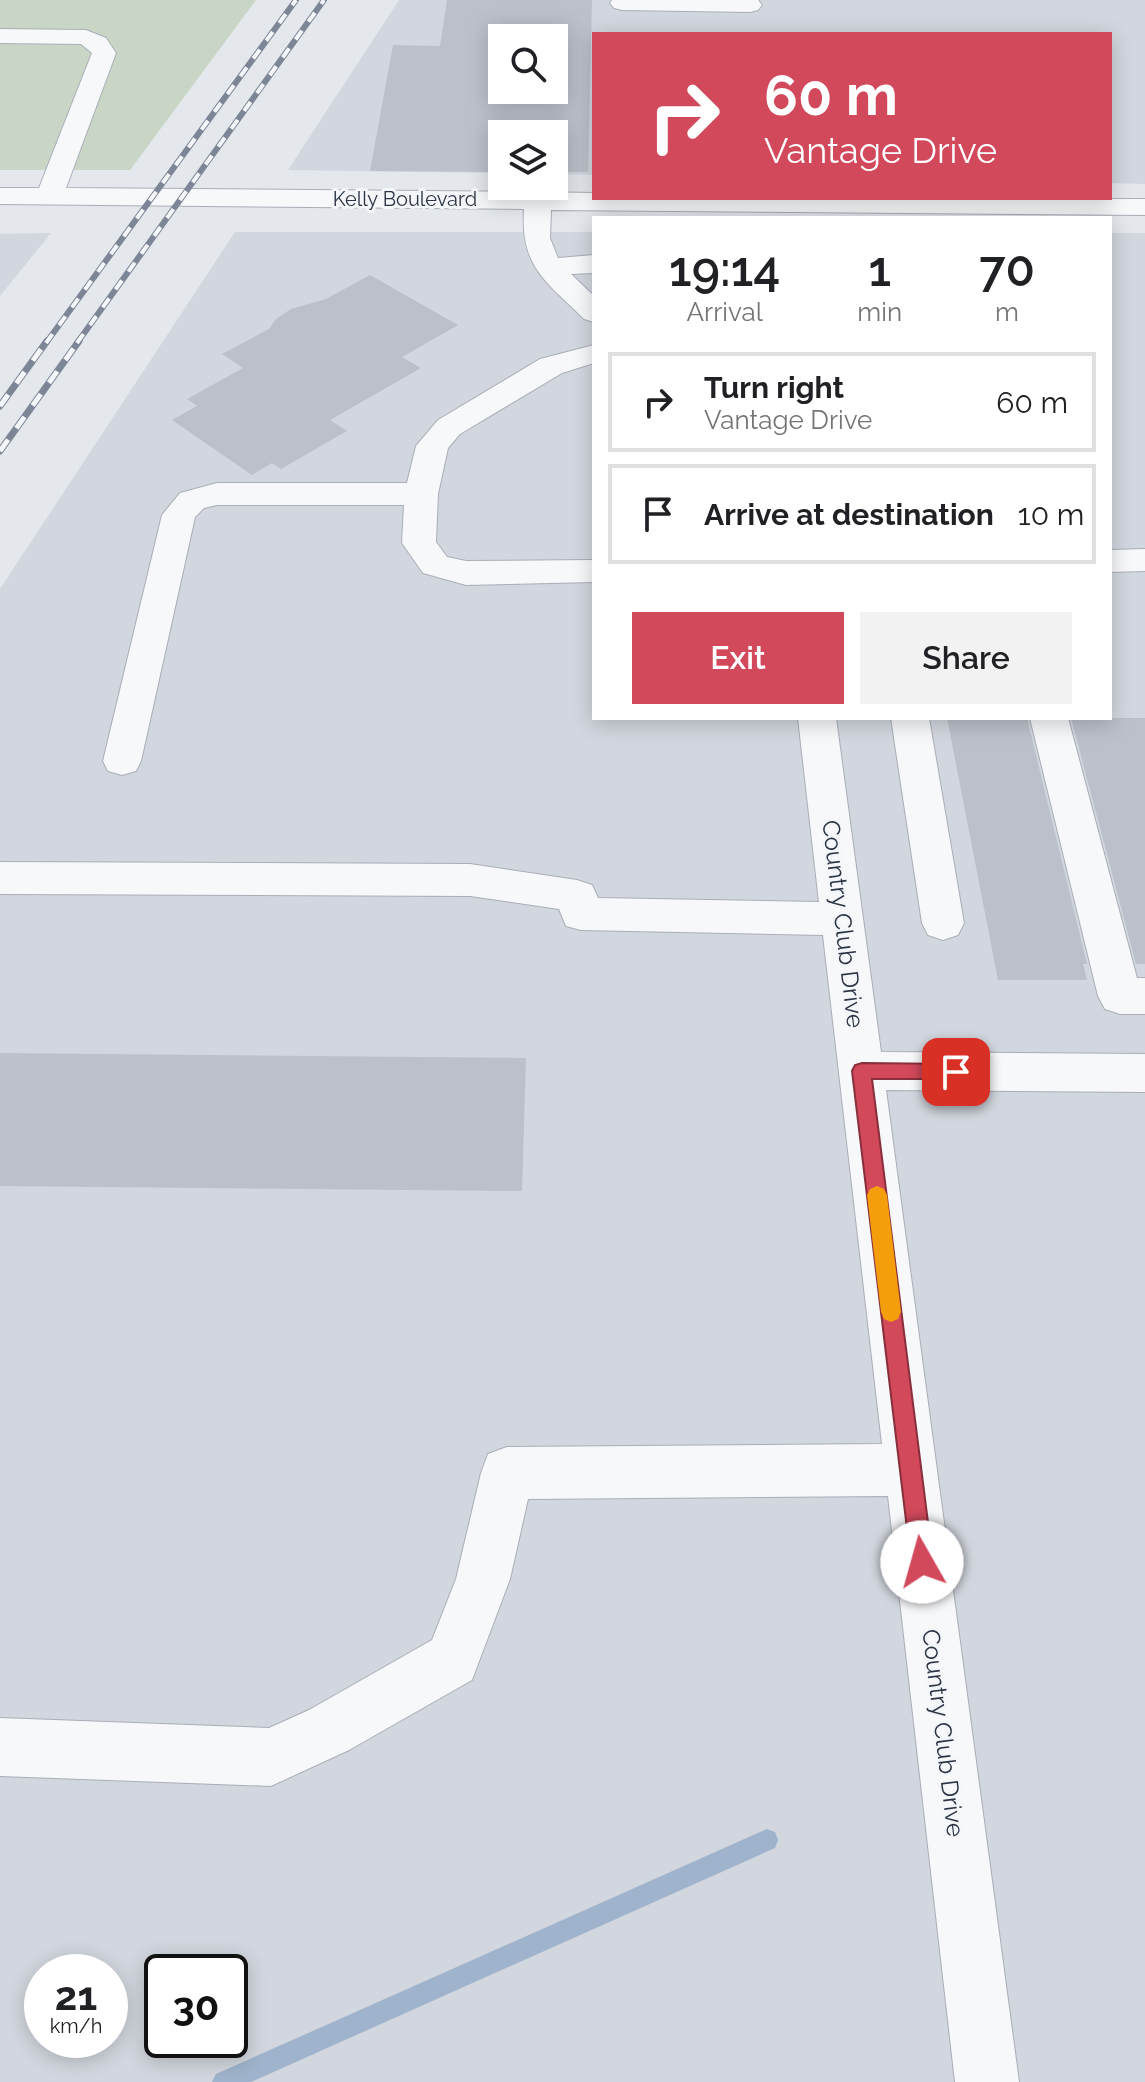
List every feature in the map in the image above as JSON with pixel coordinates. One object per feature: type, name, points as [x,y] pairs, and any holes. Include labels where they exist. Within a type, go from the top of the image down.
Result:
[{"type":"street","points":[[622,3],[750,3],[751,32]]},
{"type":"street","points":[[0,36],[86,37],[97,43],[104,53],[50,196]]},
{"type":"street","name":"Kelly Boulevard","points":[[0,196],[488,200]]},
{"type":"street","points":[[538,200],[536,238],[548,267],[592,311]]},
{"type":"street","name":"Kelly Boulevard","points":[[538,200],[754,206],[1145,207]]},
{"type":"street","points":[[548,267],[592,264]]},
{"type":"street","points":[[592,355],[551,366],[449,427],[432,446],[421,494],[419,543],[435,565],[466,573],[592,571]]},
{"type":"street","points":[[122,761],[179,515],[192,500],[217,494],[421,494]]},
{"type":"street","points":[[1112,561],[1145,560]]},
{"type":"street","name":"Country Club Drive","points":[[817,720],[987,2082]]},
{"type":"street","points":[[910,720],[943,923]]},
{"type":"street","points":[[1050,720],[1120,996],[1145,996]]},
{"type":"street","points":[[0,878],[470,880],[577,896],[581,914],[842,919]]},
{"type":"street","points":[[862,1071],[1145,1073]]},
{"type":"street","points":[[0,1747],[271,1757],[329,1730],[452,1660],[483,1579],[507,1473],[911,1470]]},
{"type":"shaded area","points":[[399,0],[1145,0],[1145,184],[1112,183],[1112,32],[592,32],[592,175],[568,174],[568,120],[488,120],[488,173],[288,170]]},
{"type":"shaded area","points":[[235,232],[592,232],[592,720],[1112,720],[1112,233],[1145,233],[1145,2082],[0,2082],[0,589]]},
{"type":"shaded area","points":[[51,233],[0,296],[0,234]]},
{"type":"green space","points":[[0,0],[256,0],[130,170],[0,170]]},
{"type":"building","points":[[447,0],[592,0],[588,172],[568,172],[568,120],[488,120],[488,172],[370,171],[393,45],[440,46]]},
{"type":"building","points":[[370,275],[458,325],[402,357],[421,368],[330,420],[347,431],[281,469],[272,463],[252,475],[172,420],[197,406],[187,399],[243,368],[222,354],[269,329],[276,319],[291,309],[326,299]]},
{"type":"building","points":[[1145,718],[1145,964],[1136,964],[1072,720]]},
{"type":"building","points":[[947,720],[1027,720],[1087,964],[1083,964],[1087,980],[998,980]]},
{"type":"building","points":[[0,1053],[526,1058],[522,1191],[0,1186]]},
{"type":"waterway","points":[[224,2082],[767,1840]]},
{"type":"railway","points":[[46,343],[296,0]]},
{"type":"railway","points":[[77,343],[324,0]]},
{"type":"railway","points":[[0,406],[47,341]]},
{"type":"railway","points":[[0,451],[79,341]]},
{"type":"slow traffic","points":[[877,1195],[891,1312]]},
{"type":"route","points":[[922,1562],[862,1071],[956,1072]]}]
